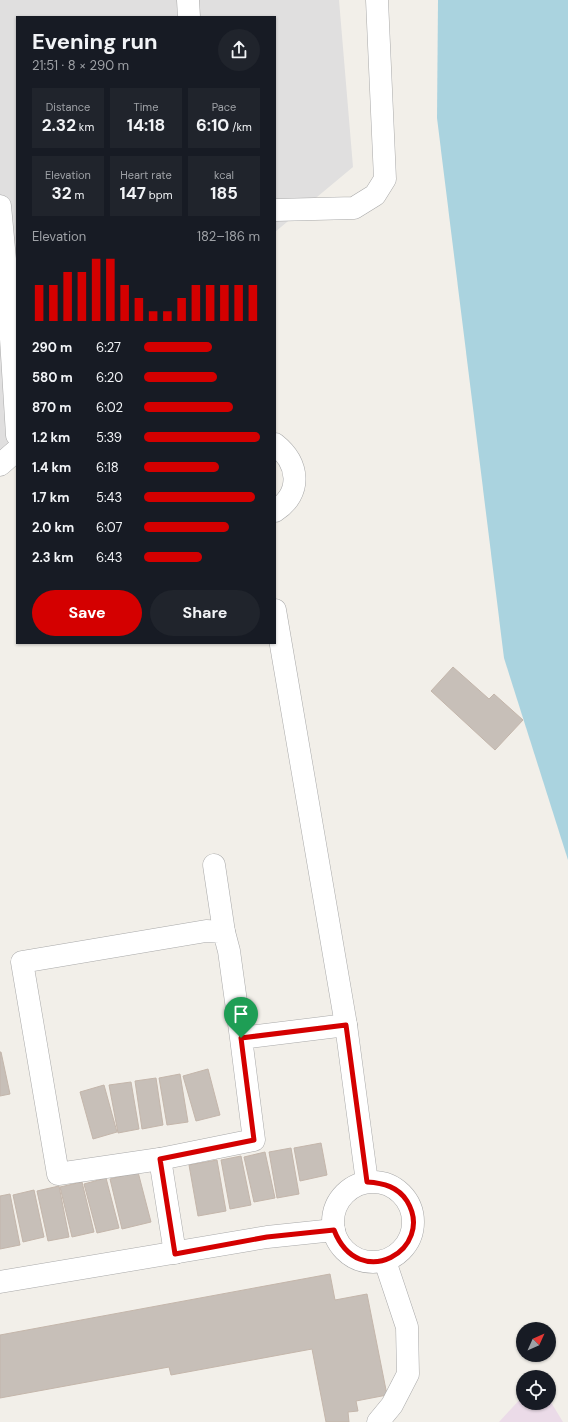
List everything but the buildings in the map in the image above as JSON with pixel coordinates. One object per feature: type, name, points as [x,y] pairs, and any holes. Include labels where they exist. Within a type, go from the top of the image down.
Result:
[{"type":"lane","points":[[188,0],[189,16]]},
{"type":"lane","points":[[276,210],[354,208],[375,195],[385,179],[377,0]]},
{"type":"lane","points":[[0,206],[8,291],[16,419]]},
{"type":"lane","points":[[276,445],[285,452],[292,462],[295,474],[294,486],[289,497],[276,509]]},
{"type":"lane","points":[[0,465],[16,451]]},
{"type":"lane","points":[[276,616],[346,1025],[367,1182]]},
{"type":"lane","points":[[214,865],[224,932],[229,951],[254,1140],[160,1159],[58,1174],[22,962],[206,930],[224,932]]},
{"type":"lane","points":[[241,1038],[346,1025]]},
{"type":"lane","points":[[160,1159],[175,1254]]},
{"type":"lane","points":[[367,1182],[380,1183],[393,1188],[403,1196],[410,1207],[413,1220],[412,1234],[406,1245],[396,1255],[385,1261],[371,1262],[353,1256],[339,1242],[334,1230],[334,1217],[337,1205],[350,1190],[367,1182]]},
{"type":"lane","points":[[0,1282],[175,1254],[267,1237],[334,1230]]},
{"type":"lane","points":[[378,1422],[392,1405],[408,1374],[407,1327],[385,1261]]},
{"type":"shaded area","points":[[0,0],[339,0],[353,167],[276,231],[276,16],[16,16],[16,451],[0,465]]},
{"type":"shaded area","points":[[516,1404],[516,1410],[556,1410],[563,1422],[499,1422]]},
{"type":"water","points":[[438,0],[568,0],[568,860],[504,658],[437,118]]},
{"type":"route","points":[[346,1025],[367,1182],[380,1183],[393,1188],[403,1196],[410,1207],[413,1220],[412,1234],[406,1245],[396,1255],[385,1261],[371,1262],[359,1259],[348,1253],[339,1242],[334,1230],[267,1237],[175,1254],[160,1159],[254,1140],[241,1038],[346,1025]]}]
